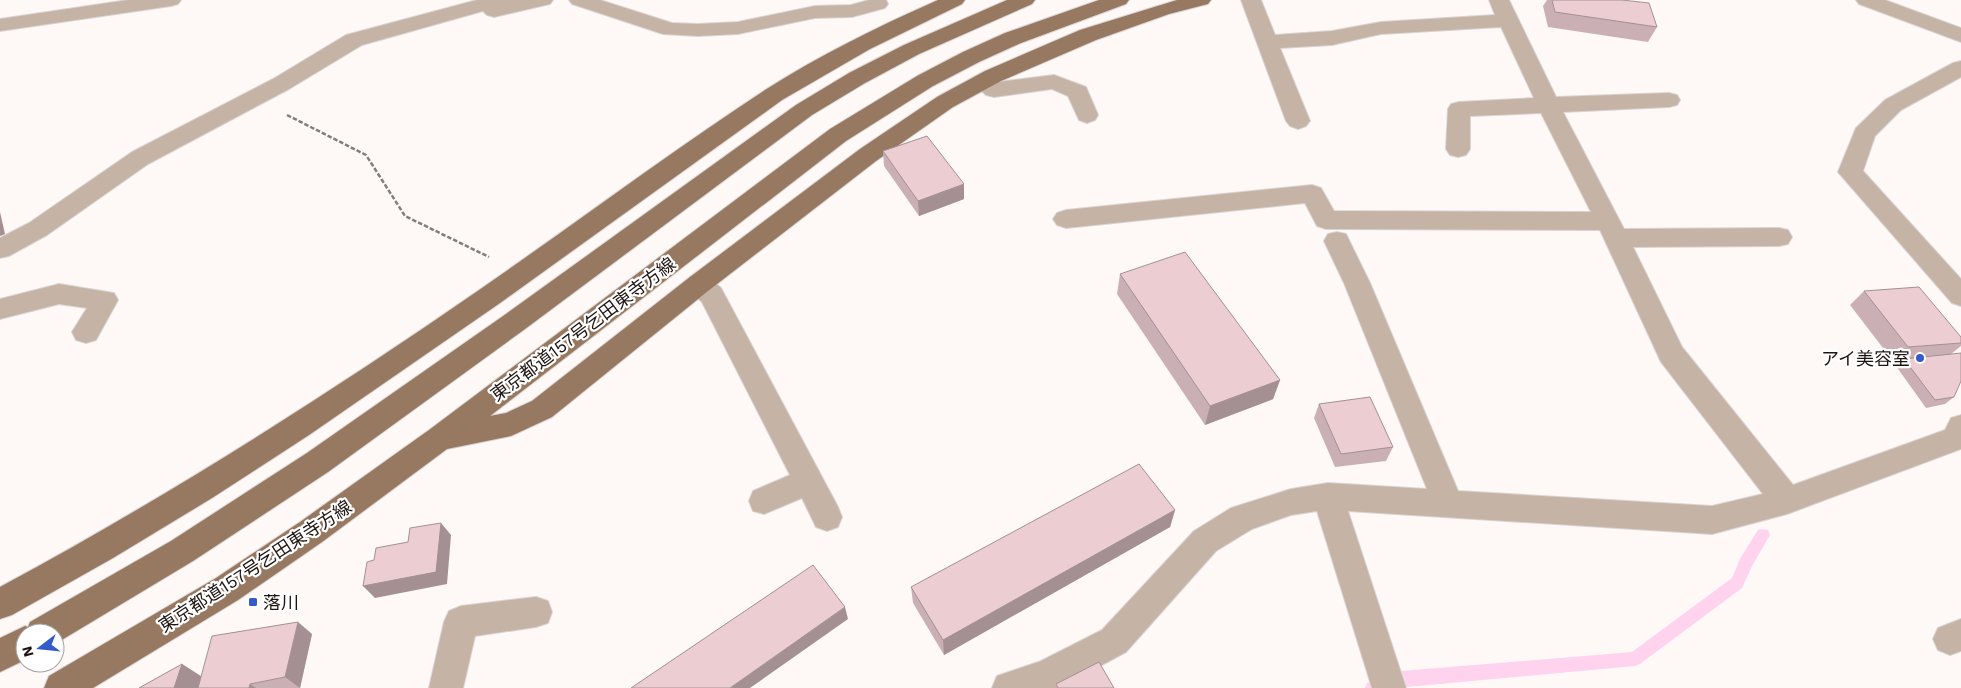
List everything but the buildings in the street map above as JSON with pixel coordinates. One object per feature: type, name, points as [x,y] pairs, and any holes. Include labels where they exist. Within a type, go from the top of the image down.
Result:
[{"type":"main road","points":[[0,604],[79,562],[258,454],[521,273],[774,95],[824,64],[878,35],[955,0]]},
{"type":"main road","points":[[60,623],[199,542],[282,488],[406,401],[804,111],[898,55],[944,33],[1025,0]]},
{"type":"main road","name":"東京都道157号乞田東寺方線","points":[[62,688],[227,589],[311,532],[838,135],[924,80],[971,57],[1039,28],[1119,0]]},
{"type":"main road","points":[[438,438],[510,424],[542,409],[699,284],[868,155],[945,102],[983,82],[1088,35],[1162,10],[1202,0]]},
{"type":"main road","points":[[0,656],[15,648]]},
{"type":"street","points":[[0,25],[66,7],[170,0]]},
{"type":"street","points":[[0,249],[38,229],[140,158],[254,98],[354,40],[495,2],[494,11],[542,0]]},
{"type":"street","points":[[578,0],[670,29],[698,30],[738,28],[815,12],[852,11],[878,4]]},
{"type":"street","points":[[1251,0],[1298,121]]},
{"type":"street","points":[[1866,0],[1961,35]]},
{"type":"street","points":[[1268,42],[1332,38],[1381,28],[1504,10],[1671,354],[1787,501]]},
{"type":"street","points":[[1961,68],[1893,105],[1864,133],[1850,172],[1961,296]]},
{"type":"street","points":[[983,82],[994,90],[1054,82],[1078,92],[1087,115]]},
{"type":"street","points":[[1458,149],[1459,109],[1669,100]]},
{"type":"street","points":[[1066,219],[1312,194],[1326,220],[1780,238]]},
{"type":"street","points":[[1336,241],[1357,283],[1448,503]]},
{"type":"street","points":[[699,284],[712,295],[827,517]]},
{"type":"street","points":[[0,309],[59,294],[106,300],[86,332]]},
{"type":"street","points":[[1009,688],[1047,676],[1114,641],[1205,541],[1242,518],[1290,502],[1328,496],[1712,520],[1787,501],[1959,435]]},
{"type":"street","points":[[764,501],[808,481]]},
{"type":"street","points":[[1328,496],[1389,688]]},
{"type":"street","points":[[446,688],[461,622],[536,612]]},
{"type":"path","points":[[254,98],[366,155],[405,216],[521,273]]},
{"type":"waterway","points":[[1373,688],[1401,679],[1635,659],[1737,583],[1746,562],[1763,535]]},
{"type":"place","name":"アイ美容室","points":[[1920,358]]},
{"type":"place","name":"落川","points":[[253,602]]}]
